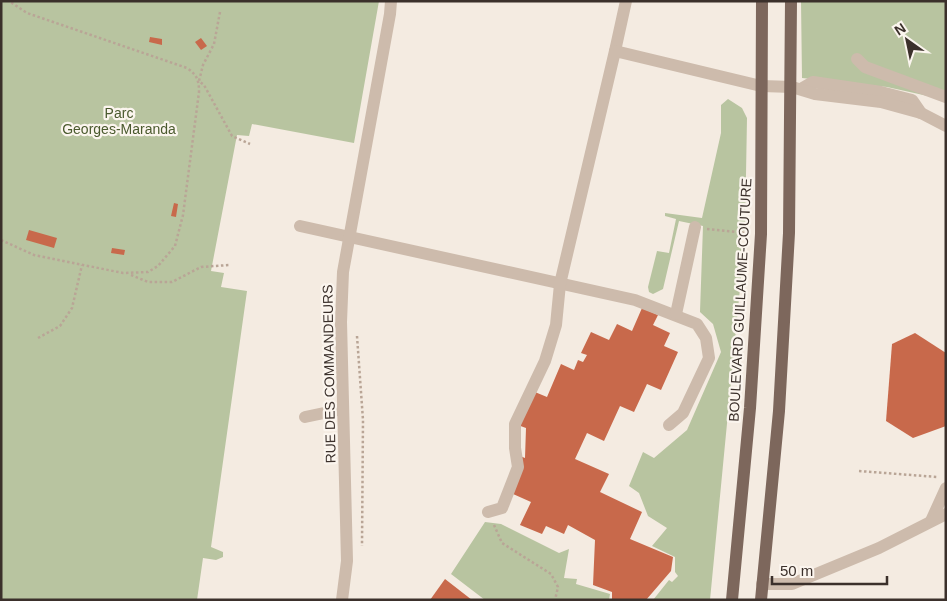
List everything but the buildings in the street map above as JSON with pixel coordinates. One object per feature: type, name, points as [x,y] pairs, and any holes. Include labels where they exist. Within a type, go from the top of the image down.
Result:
[{"type":"main road","name":"BOULEVARD GUILLAUME-COUTURE","points":[[732,600],[750,408],[761,234],[762,1]]},
{"type":"main road","points":[[761,600],[779,402],[789,234],[796,88],[791,1]]},
{"type":"street","name":"RUE DES COMMANDEURS","points":[[342,600],[347,561],[341,322],[343,272],[391,1]]},
{"type":"street","points":[[488,512],[502,508],[518,467],[515,448],[515,424],[545,361],[556,325],[560,284],[626,1]]},
{"type":"street","points":[[615,51],[761,86],[796,88],[830,97],[881,102],[921,113],[946,126]]},
{"type":"street","points":[[857,59],[865,68],[946,97]]},
{"type":"street","points":[[300,226],[635,300],[676,314],[698,324],[706,338],[709,358],[683,413],[669,425]]},
{"type":"street","points":[[676,314],[695,227]]},
{"type":"street","points":[[305,418],[343,409]]},
{"type":"street","points":[[931,521],[943,483]]},
{"type":"street","points":[[762,584],[792,584],[879,548],[946,514]]},
{"type":"path","points":[[9,1],[27,13],[187,68],[195,73],[199,81],[204,85],[232,136],[250,144]]},
{"type":"path","points":[[1,240],[34,255],[130,274],[148,272],[168,257],[175,246],[183,215],[199,81],[203,64],[214,44],[220,12]]},
{"type":"path","points":[[695,227],[747,232]]},
{"type":"path","points":[[130,274],[138,280],[148,282],[172,282],[201,267],[229,264]]},
{"type":"path","points":[[38,338],[60,326],[72,308],[82,265]]},
{"type":"path","points":[[356,333],[364,420],[361,551]]},
{"type":"path","points":[[859,471],[943,483]]},
{"type":"path","points":[[488,512],[502,543],[551,574],[558,587],[554,600]]},
{"type":"green space","name":"Parc Georges-Maranda","points":[[1,1],[379,1],[354,143],[252,124],[249,136],[237,135],[211,271],[224,273],[221,287],[247,291],[211,547],[223,552],[223,557],[216,560],[203,558],[197,600],[1,600]]},
{"type":"green space","points":[[801,1],[946,1],[946,100],[887,87],[802,78]]},
{"type":"green space","points":[[728,99],[742,108],[747,118],[745,231],[743,231],[741,238],[737,238],[737,247],[744,247],[710,600],[653,600],[669,580],[672,582],[678,576],[675,572],[675,557],[652,546],[667,528],[648,516],[639,493],[629,486],[643,452],[654,458],[687,430],[721,352],[713,324],[700,312],[703,226],[679,221],[663,289],[653,294],[649,292],[648,287],[657,251],[669,253],[676,219],[665,216],[665,213],[702,218],[721,133],[721,105]]},
{"type":"green space","points":[[485,522],[501,524],[559,553],[569,549],[564,578],[577,579],[576,584],[610,594],[609,600],[485,600],[451,574]]}]
